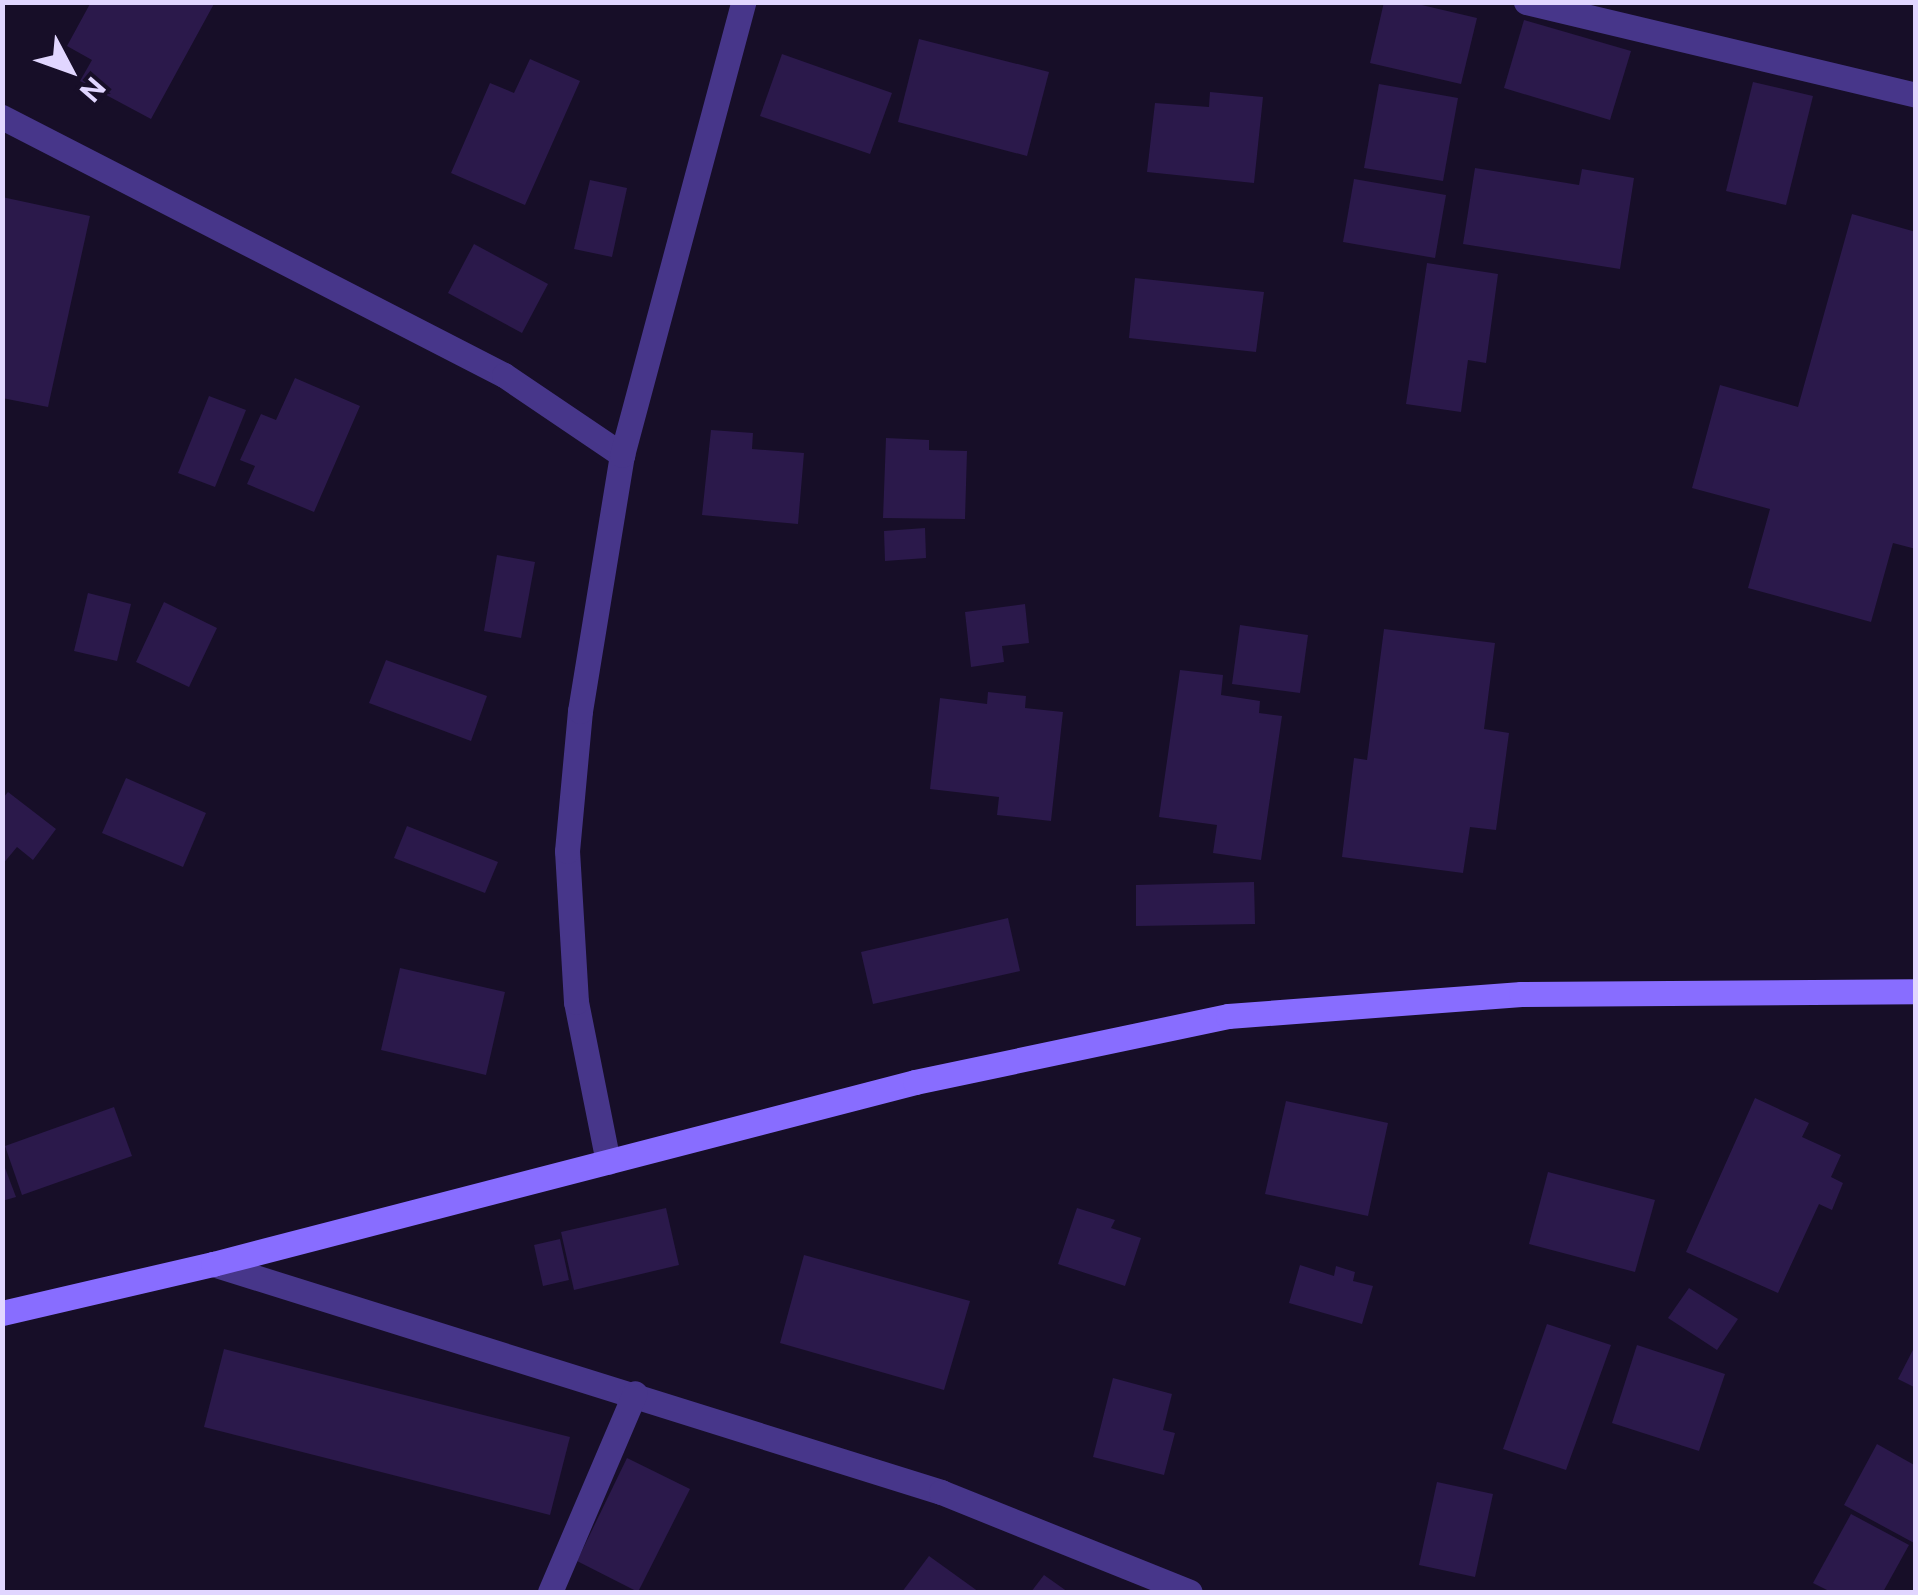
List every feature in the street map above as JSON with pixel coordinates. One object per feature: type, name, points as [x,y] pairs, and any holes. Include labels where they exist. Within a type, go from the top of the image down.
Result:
[{"type":"street","points":[[608,1162],[576,1002],[567,851],[580,711],[622,455],[743,2]]},
{"type":"street","points":[[1526,2],[1916,95]]},
{"type":"street","points":[[2,117],[504,374],[622,455]]},
{"type":"street","points":[[2,1313],[212,1264],[916,1082],[1228,1016],[1521,994],[1916,991]]},
{"type":"street","points":[[212,1264],[941,1492],[1190,1592]]},
{"type":"street","points":[[550,1592],[634,1393]]},
{"type":"building","points":[[91,2],[215,2],[151,119],[80,81],[92,60],[67,46]]},
{"type":"building","points":[[1384,2],[1409,2],[1477,18],[1461,84],[1370,63]]},
{"type":"building","points":[[1524,20],[1631,51],[1610,120],[1504,88]]},
{"type":"building","points":[[919,39],[1049,72],[1027,156],[898,122]]},
{"type":"building","points":[[782,54],[892,93],[870,154],[760,116]]},
{"type":"building","points":[[530,59],[580,81],[525,205],[451,173],[490,83],[514,93]]},
{"type":"building","points":[[1753,82],[1813,96],[1786,205],[1726,191]]},
{"type":"building","points":[[1379,84],[1458,98],[1443,181],[1364,168]]},
{"type":"building","points":[[1210,92],[1263,97],[1254,183],[1147,172],[1155,103],[1209,107]]},
{"type":"building","points":[[1475,168],[1579,185],[1582,169],[1634,178],[1620,269],[1463,244]]},
{"type":"building","points":[[1354,179],[1446,195],[1435,258],[1343,242]]},
{"type":"building","points":[[590,180],[627,188],[612,257],[574,249]]},
{"type":"building","points":[[2,197],[90,216],[48,407],[2,398]]},
{"type":"building","points":[[1852,214],[1916,232],[1916,549],[1893,543],[1871,622],[1748,588],[1770,509],[1692,488],[1720,385],[1798,407]]},
{"type":"building","points":[[474,244],[548,284],[522,333],[448,293]]},
{"type":"building","points":[[1427,263],[1498,274],[1486,363],[1468,360],[1461,412],[1406,404]]},
{"type":"building","points":[[1135,278],[1264,292],[1256,352],[1129,338]]},
{"type":"building","points":[[295,378],[360,406],[314,512],[247,484],[255,466],[240,460],[261,414],[276,420]]},
{"type":"building","points":[[209,396],[246,410],[215,487],[178,473]]},
{"type":"building","points":[[711,430],[753,433],[752,449],[804,453],[798,524],[702,515]]},
{"type":"building","points":[[886,438],[929,440],[929,450],[967,451],[965,519],[883,518]]},
{"type":"building","points":[[925,528],[926,558],[885,561],[884,531]]},
{"type":"building","points":[[497,555],[535,562],[521,638],[484,631]]},
{"type":"building","points":[[88,593],[131,604],[117,661],[74,651]]},
{"type":"building","points":[[164,602],[217,628],[189,687],[136,662]]},
{"type":"building","points":[[1025,604],[1029,643],[1002,646],[1004,662],[971,667],[965,612]]},
{"type":"building","points":[[1240,625],[1308,635],[1300,693],[1232,684]]},
{"type":"building","points":[[1384,629],[1495,643],[1484,729],[1509,733],[1496,830],[1470,827],[1463,873],[1342,857],[1354,758],[1367,760]]},
{"type":"building","points":[[386,660],[487,696],[471,741],[369,703]]},
{"type":"building","points":[[1180,670],[1223,675],[1221,695],[1260,701],[1259,713],[1282,716],[1261,860],[1213,853],[1217,825],[1159,817]]},
{"type":"building","points":[[988,692],[1026,696],[1025,708],[1063,712],[1051,821],[997,815],[999,797],[930,789],[940,698],[987,704]]},
{"type":"building","points":[[126,778],[206,813],[183,867],[102,833]]},
{"type":"building","points":[[8,792],[56,829],[33,860],[17,847],[2,865],[2,799]]},
{"type":"building","points":[[407,826],[498,862],[485,893],[394,858]]},
{"type":"building","points":[[1254,882],[1255,924],[1136,926],[1136,885]]},
{"type":"building","points":[[1008,918],[1020,971],[873,1004],[861,952]]},
{"type":"building","points":[[400,968],[505,992],[486,1075],[381,1050]]},
{"type":"building","points":[[1755,1098],[1809,1123],[1802,1137],[1841,1155],[1831,1177],[1843,1183],[1832,1210],[1819,1204],[1778,1293],[1686,1252]]},
{"type":"building","points":[[1286,1101],[1388,1123],[1368,1216],[1265,1194]]},
{"type":"building","points":[[114,1107],[132,1156],[22,1195],[5,1146]]},
{"type":"building","points":[[2,1160],[16,1197],[2,1201]]},
{"type":"building","points":[[1548,1172],[1655,1200],[1635,1272],[1529,1244]]},
{"type":"building","points":[[666,1208],[679,1265],[574,1290],[561,1232]]},
{"type":"building","points":[[1077,1208],[1115,1220],[1111,1228],[1141,1238],[1125,1286],[1058,1264]]},
{"type":"building","points":[[560,1239],[569,1280],[543,1286],[534,1245]]},
{"type":"building","points":[[804,1255],[970,1301],[944,1390],[780,1343]]},
{"type":"building","points":[[1300,1265],[1334,1276],[1336,1266],[1355,1272],[1353,1281],[1373,1286],[1362,1324],[1289,1303]]},
{"type":"building","points":[[1689,1288],[1738,1319],[1717,1350],[1668,1318]]},
{"type":"building","points":[[1547,1324],[1611,1345],[1566,1470],[1503,1449]]},
{"type":"building","points":[[1916,1344],[1916,1388],[1898,1379]]},
{"type":"building","points":[[1637,1345],[1725,1374],[1699,1451],[1612,1423]]},
{"type":"building","points":[[224,1349],[570,1437],[550,1515],[204,1427]]},
{"type":"building","points":[[1113,1378],[1172,1394],[1163,1430],[1175,1433],[1164,1475],[1093,1457]]},
{"type":"building","points":[[1877,1444],[1916,1466],[1916,1544],[1844,1505]]},
{"type":"building","points":[[627,1458],[690,1489],[638,1592],[577,1561]]},
{"type":"building","points":[[1437,1482],[1493,1494],[1475,1577],[1419,1565]]},
{"type":"building","points":[[1851,1514],[1909,1545],[1883,1592],[1831,1592],[1813,1583]]},
{"type":"building","points":[[929,1556],[979,1592],[902,1592]]},
{"type":"building","points":[[1044,1575],[1068,1592],[1031,1592]]}]
